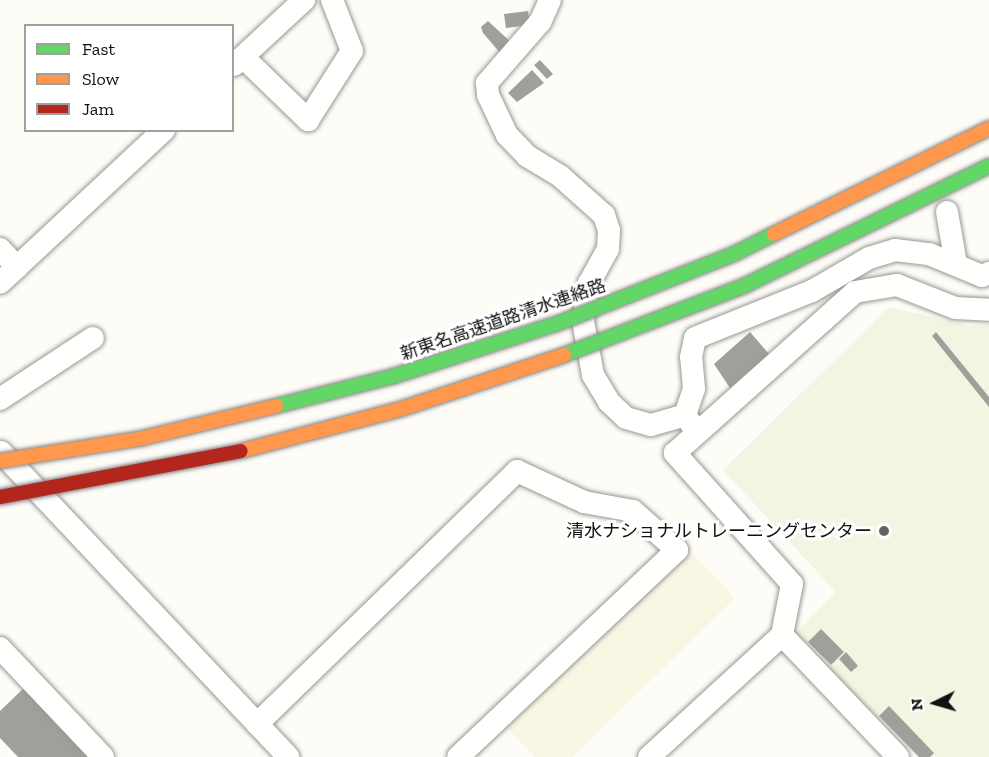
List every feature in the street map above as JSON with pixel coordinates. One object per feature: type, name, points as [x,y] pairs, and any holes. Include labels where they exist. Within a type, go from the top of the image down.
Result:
[{"type":"highway","name":"新東名高速道路清水連絡路","points":[[0,461],[143,438],[249,413],[391,376],[559,322],[734,254],[989,128]]},
{"type":"highway","points":[[0,497],[246,450],[401,409],[571,353],[746,285],[893,216],[989,166]]},
{"type":"street","points":[[304,0],[238,62],[308,120],[352,51],[332,0]]},
{"type":"street","points":[[550,0],[540,22],[487,83],[488,95],[507,135],[527,156],[560,177],[604,215],[609,230],[608,249],[590,283],[583,321],[593,375],[609,402],[626,418],[651,425],[691,423],[855,292],[897,285],[955,308],[989,310]]},
{"type":"street","points":[[0,283],[162,132]]},
{"type":"street","points":[[947,212],[956,264]]},
{"type":"street","points":[[0,249],[16,267]]},
{"type":"street","points":[[649,757],[782,635],[792,584],[675,453],[691,423],[694,389],[691,357],[695,338],[812,291],[869,258],[895,250],[929,254],[982,276],[989,273]]},
{"type":"street","points":[[0,399],[93,338]]},
{"type":"street","points":[[0,451],[288,757]]},
{"type":"street","points":[[256,724],[517,471],[584,502],[633,511],[677,550],[458,757]]},
{"type":"street","points":[[782,635],[898,757]]},
{"type":"street","points":[[0,648],[103,757]]},
{"type":"shaded area","points":[[689,551],[735,598],[573,757],[535,757],[507,728]]},
{"type":"green space","name":"清水ナショナルトレーニングセンター","points":[[889,307],[971,326],[989,324],[989,757],[917,757],[795,634],[836,592],[723,470]]},
{"type":"building","points":[[528,11],[530,25],[506,28],[504,14]]},
{"type":"building","points":[[488,21],[513,44],[502,55],[483,33],[481,27]]},
{"type":"building","points":[[540,60],[553,74],[547,79],[534,65]]},
{"type":"building","points":[[532,70],[544,83],[517,102],[508,93]]},
{"type":"building","points":[[750,332],[769,354],[730,388],[714,364]]},
{"type":"building","points":[[936,332],[989,397],[989,407],[932,336]]},
{"type":"building","points":[[821,629],[844,652],[831,665],[808,642]]},
{"type":"building","points":[[846,652],[858,666],[851,672],[839,659]]},
{"type":"building","points":[[26,686],[95,757],[18,757],[0,738],[0,711]]},
{"type":"building","points":[[889,706],[934,753],[930,757],[919,757],[879,716]]},
{"type":"traffic: fast","points":[[564,355],[746,285],[989,166]]},
{"type":"traffic: fast","points":[[276,406],[391,377],[559,323],[734,254],[774,234]]},
{"type":"traffic: slow","points":[[774,234],[989,128]]},
{"type":"traffic: slow","points":[[241,451],[401,409],[564,355]]},
{"type":"traffic: slow","points":[[0,461],[143,438],[276,406]]},
{"type":"traffic: jam","points":[[0,497],[241,451]]},
{"type":"place","name":"清水ナショナルトレーニングセンター","points":[[884,531]]}]
